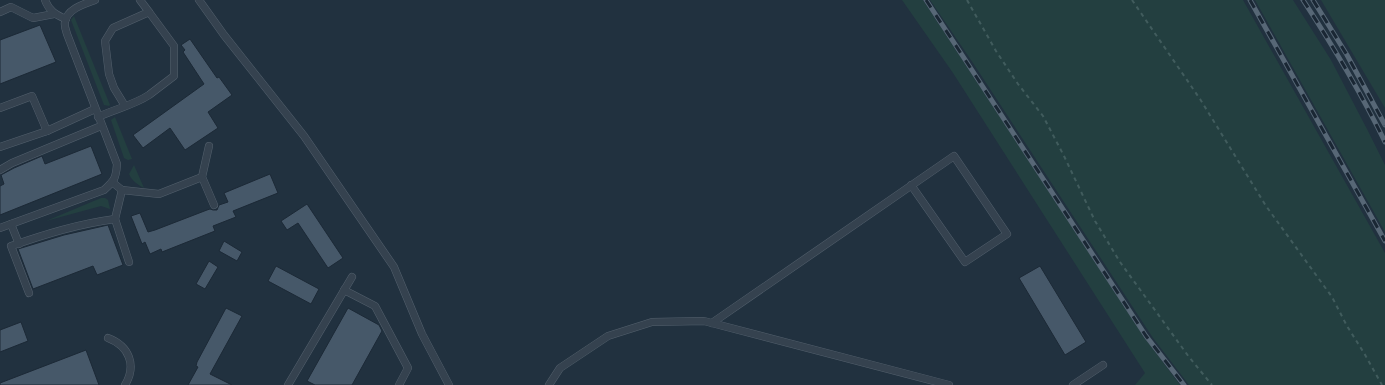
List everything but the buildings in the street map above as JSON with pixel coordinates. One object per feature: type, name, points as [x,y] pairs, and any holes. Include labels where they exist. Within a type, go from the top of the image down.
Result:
[{"type":"lane","points":[[45,0],[54,14]]},
{"type":"lane","points":[[0,228],[104,190],[116,176],[117,164],[64,23],[67,16],[76,7],[95,0]]},
{"type":"lane","points":[[98,117],[148,96],[174,76],[174,46],[140,0]]},
{"type":"lane","points":[[198,0],[304,136],[394,268],[422,334],[449,385]]},
{"type":"lane","points":[[0,12],[11,7],[33,18],[54,14],[66,19]]},
{"type":"lane","points":[[125,106],[114,88],[109,74],[105,41],[112,28],[148,12]]},
{"type":"lane","points":[[0,108],[32,96],[47,131]]},
{"type":"lane","points":[[0,147],[47,131],[95,109]]},
{"type":"lane","points":[[0,170],[12,162],[102,126]]},
{"type":"lane","points":[[208,146],[202,177],[214,205]]},
{"type":"lane","points":[[712,322],[911,185],[954,156],[1008,234],[965,262],[911,185]]},
{"type":"lane","points":[[112,182],[122,190],[158,194],[202,177]]},
{"type":"lane","points":[[122,190],[115,219],[129,262]]},
{"type":"lane","points":[[29,294],[11,246],[50,233],[115,219]]},
{"type":"lane","points":[[11,224],[19,244]]},
{"type":"lane","points":[[288,385],[352,277]]},
{"type":"lane","points":[[344,290],[375,306],[408,368],[399,385]]},
{"type":"lane","points":[[549,385],[560,368],[608,336],[652,322],[704,321],[949,385]]},
{"type":"lane","points":[[108,338],[122,344],[130,357],[130,372],[125,385]]},
{"type":"lane","points":[[1073,385],[1103,364]]},
{"type":"path","points":[[967,0],[996,51],[1018,84],[1043,116],[1095,221],[1120,262],[1189,357],[1212,385]]},
{"type":"path","points":[[1132,0],[1200,98],[1266,206],[1332,297],[1382,385]]},
{"type":"green space","points":[[902,0],[923,0],[1144,337],[1180,385],[1135,385],[1145,373],[953,73]]},
{"type":"green space","points":[[930,0],[1243,0],[1385,253],[1385,385],[1189,385],[1153,338]]},
{"type":"green space","points":[[1255,0],[1293,0],[1331,60],[1385,165],[1385,232]]},
{"type":"green space","points":[[1321,0],[1385,0],[1385,108]]},
{"type":"green space","points":[[74,16],[109,106],[104,105],[71,20]]},
{"type":"green space","points":[[115,117],[132,159],[124,158],[111,120]]},
{"type":"green space","points":[[134,165],[144,188],[135,182],[129,174]]},
{"type":"green space","points":[[101,198],[108,200],[110,209],[101,206],[46,221]]},
{"type":"railway","points":[[926,0],[1146,336],[1184,385]]},
{"type":"railway","points":[[1250,0],[1385,241]]},
{"type":"railway","points":[[1303,0],[1346,70],[1385,142]]},
{"type":"railway","points":[[1313,0],[1347,55],[1385,125]]}]
